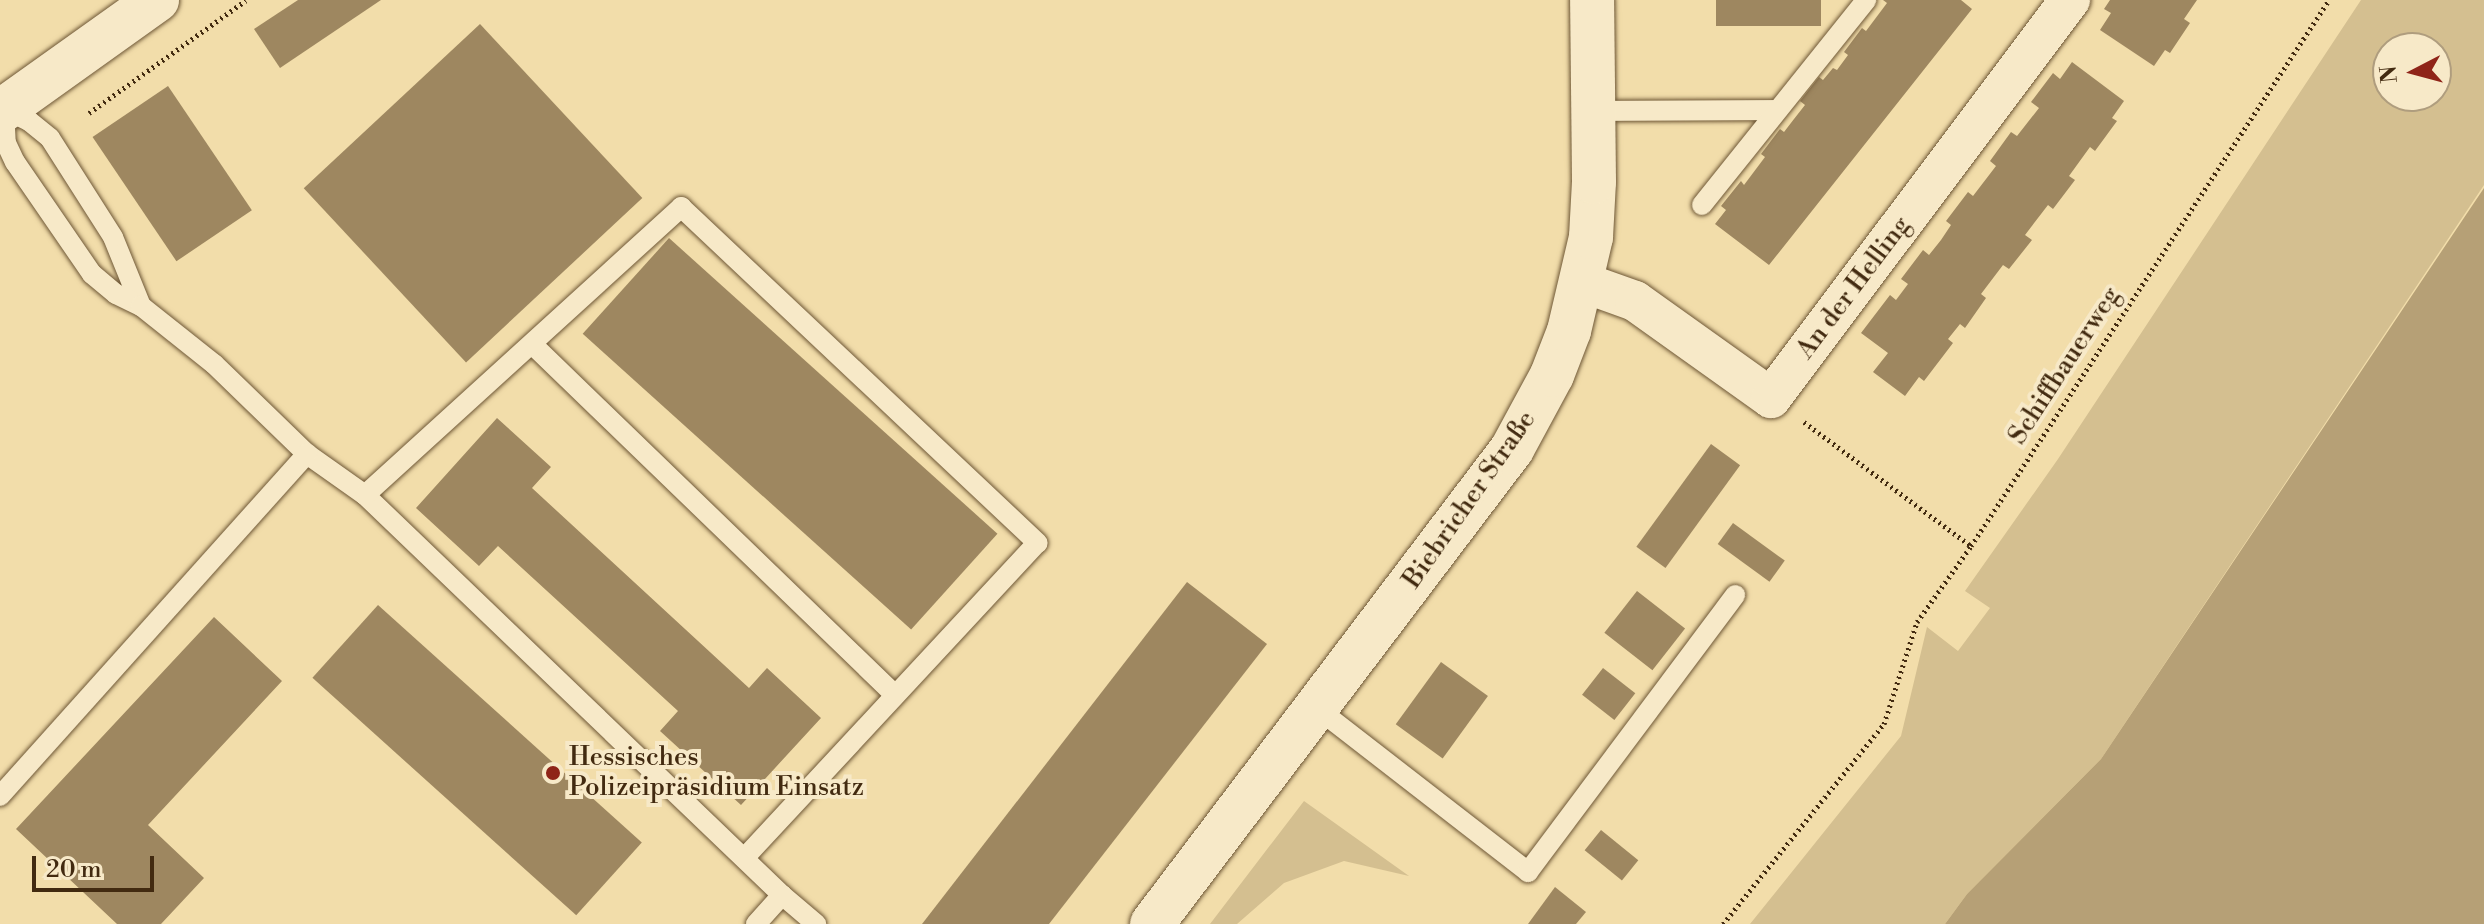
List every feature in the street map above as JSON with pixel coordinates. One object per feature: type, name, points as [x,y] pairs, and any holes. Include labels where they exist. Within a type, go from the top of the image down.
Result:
[{"type":"street","name":"Biebricher Straße","points":[[1152,924],[1318,709],[1512,449],[1552,375],[1582,282],[1594,182],[1592,0]]},
{"type":"street","name":"An der Helling","points":[[1771,398],[2070,0]]},
{"type":"street","points":[[2,111],[155,1]]},
{"type":"street","points":[[1582,282],[1635,301],[1771,398]]},
{"type":"lane","points":[[1702,205],[1774,110],[1866,0]]},
{"type":"lane","points":[[1593,111],[1774,110]]},
{"type":"lane","points":[[141,306],[113,237],[50,138],[29,121],[2,111],[6,143],[25,180],[92,274],[116,294],[141,306],[214,364],[307,454],[365,495],[782,895],[816,924]]},
{"type":"lane","points":[[365,495],[681,207],[1037,543],[745,857]]},
{"type":"lane","points":[[532,344],[895,695]]},
{"type":"lane","points":[[0,796],[307,454]]},
{"type":"lane","points":[[1318,709],[1528,872],[1735,595]]},
{"type":"lane","points":[[756,924],[782,895]]},
{"type":"path","points":[[89,113],[246,0]]},
{"type":"path","name":"Schiffbauerweg","points":[[1723,924],[1884,724],[1917,622],[1971,546],[2329,0]]},
{"type":"path","points":[[1771,398],[1971,546]]},
{"type":"shaded area","points":[[2361,0],[2484,0],[2484,185],[2101,759],[1967,894],[1945,924],[1750,924],[1901,736],[1927,627],[1958,651],[1990,608],[1965,591],[2058,459]]},
{"type":"shaded area","points":[[2484,188],[2484,924],[1945,924],[1967,894],[2101,759]]},
{"type":"shaded area","points":[[1304,801],[1409,876],[1344,861],[1284,883],[1237,924],[1210,924]]},
{"type":"building","points":[[298,0],[381,0],[280,68],[254,29]]},
{"type":"building","points":[[1716,0],[1821,0],[1821,26],[1716,26]]},
{"type":"building","points":[[1883,0],[1961,0],[1972,9],[1769,265],[1715,224],[1726,210],[1721,206],[1741,181],[1744,185],[1765,157],[1761,154],[1780,129],[1784,132],[1805,105],[1800,101],[1819,77],[1823,80],[1833,68],[1837,70],[1848,55],[1844,52],[1862,28],[1866,31],[1887,3]]},
{"type":"building","points":[[2110,0],[2197,0],[2184,19],[2190,23],[2170,53],[2165,50],[2154,66],[2100,30],[2111,13],[2104,9]]},
{"type":"building","points":[[480,24],[642,198],[466,362],[304,188]]},
{"type":"building","points":[[2072,62],[2124,101],[2112,118],[2117,121],[2095,151],[2090,147],[2069,176],[2075,180],[2053,209],[2048,205],[2025,235],[2032,240],[2009,269],[2003,265],[1981,294],[1986,298],[1965,328],[1960,324],[1948,339],[1953,343],[1924,381],[1919,377],[1905,396],[1873,372],[1888,353],[1861,333],[1890,295],[1896,300],[1908,284],[1901,279],[1923,250],[1929,255],[1941,240],[1951,225],[1946,221],[1968,192],[1973,196],[1996,166],[1990,161],[2011,132],[2017,136],[2039,108],[2031,102],[2053,73],[2060,79]]},
{"type":"building","points":[[168,86],[252,210],[176,261],[93,137]]},
{"type":"building","points":[[669,238],[997,534],[911,630],[583,334]]},
{"type":"building","points":[[497,418],[551,467],[532,488],[749,688],[767,668],[821,718],[741,805],[660,731],[678,711],[498,546],[479,566],[416,508]]},
{"type":"building","points":[[1711,444],[1740,465],[1665,568],[1636,547]]},
{"type":"building","points":[[1733,523],[1785,561],[1769,582],[1718,544]]},
{"type":"building","points":[[1187,582],[1267,644],[1049,924],[922,924]]},
{"type":"building","points":[[1637,591],[1685,629],[1652,670],[1604,633]]},
{"type":"building","points":[[378,605],[642,843],[576,915],[312,678]]},
{"type":"building","points":[[214,617],[282,681],[148,825],[204,878],[161,924],[117,924],[16,829]]},
{"type":"building","points":[[1441,662],[1488,696],[1443,758],[1396,724]]},
{"type":"building","points":[[1603,668],[1635,693],[1614,720],[1582,695]]},
{"type":"building","points":[[1601,830],[1638,860],[1622,880],[1585,850]]},
{"type":"building","points":[[1555,887],[1586,912],[1576,924],[1528,924]]},
{"type":"place","name":"Hessisches Polizeipräsidium Einsatz","points":[[553,773]]}]
